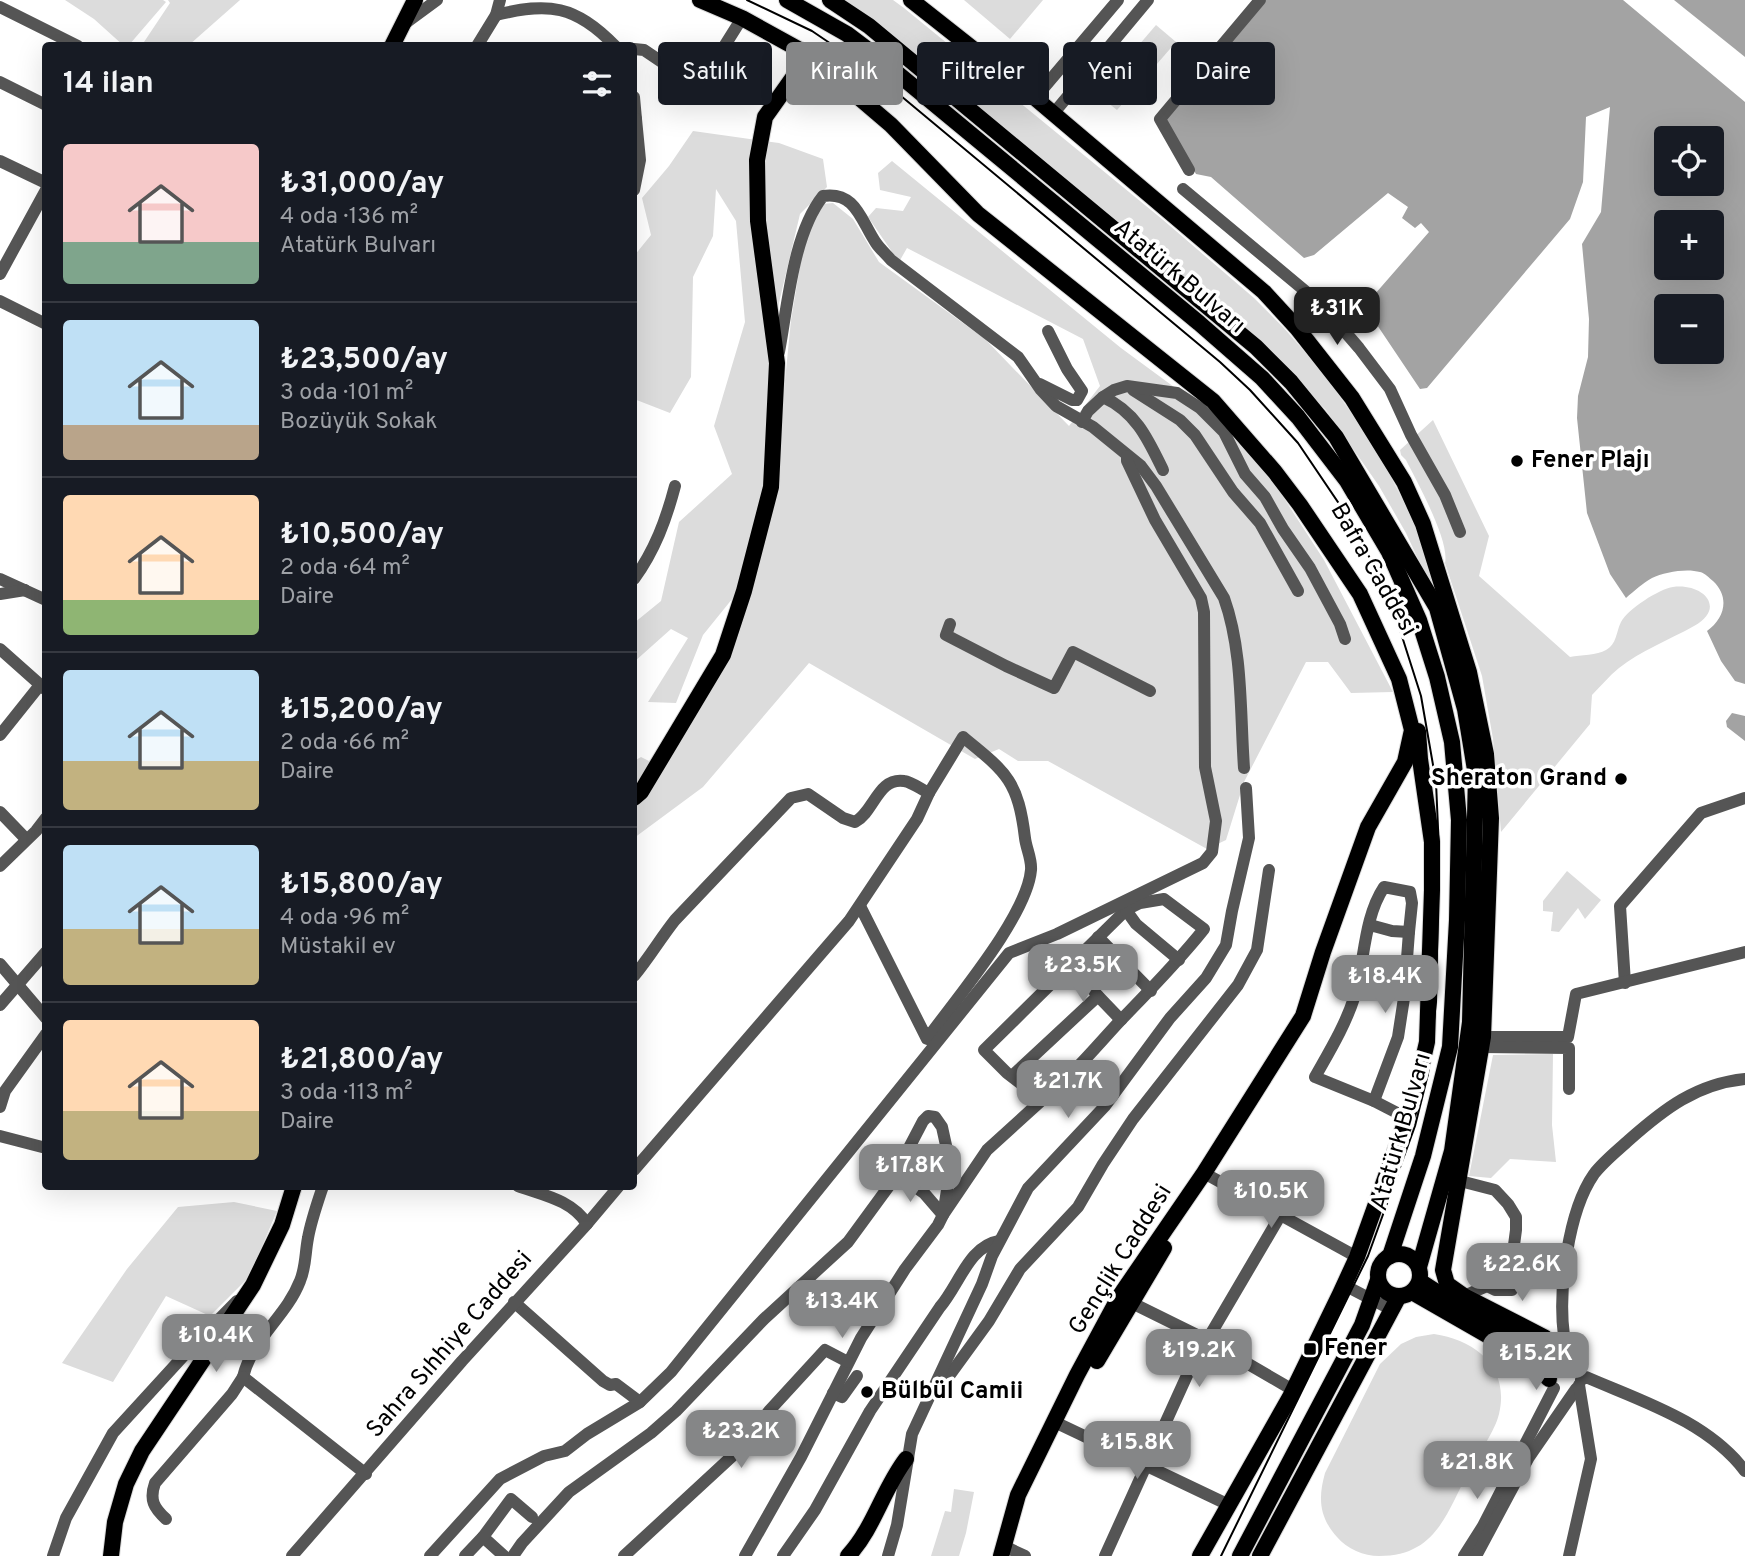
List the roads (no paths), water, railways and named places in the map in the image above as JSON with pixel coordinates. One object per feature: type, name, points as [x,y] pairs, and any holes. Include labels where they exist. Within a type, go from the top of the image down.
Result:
[{"type":"main road","points":[[394,42],[415,0]]},
{"type":"main road","name":"Bafra Caddesi","points":[[700,0],[742,18],[786,42]]},
{"type":"main road","name":"Bafra Caddesi","points":[[716,0],[812,52],[898,126],[986,211],[1065,271],[1229,407],[1283,466],[1354,572],[1394,646],[1416,714],[1432,842],[1427,1042],[1419,1078],[1357,1257],[1293,1390],[1200,1556]]},
{"type":"main road","name":"Atatürk Bulvarı","points":[[787,0],[847,34],[880,59],[1236,355],[1291,409],[1324,450],[1366,511],[1389,552],[1419,620],[1437,677],[1452,742],[1459,820],[1450,1047],[1423,1156],[1390,1256],[1380,1266],[1378,1280],[1362,1325],[1240,1556]]},
{"type":"main road","name":"Atatürk Bulvarı","points":[[830,0],[869,26],[1256,347],[1282,373],[1336,437],[1437,608],[1465,709],[1476,776],[1470,1022],[1452,1152],[1409,1289],[1260,1556]]},
{"type":"main road","points":[[911,0],[1045,107],[1264,292],[1297,328],[1352,398],[1404,482],[1427,530],[1469,672],[1486,754],[1491,818],[1489,935],[1482,1042],[1443,1270],[1447,1284],[1456,1298]]},
{"type":"main road","points":[[637,795],[723,655],[744,591],[771,487],[777,363],[758,221],[757,160],[765,117],[786,87]]},
{"type":"main road","name":"Bafra Caddesi","points":[[868,105],[891,125],[978,214],[1213,401],[1248,438],[1300,505],[1360,594],[1399,679],[1412,730]]},
{"type":"main road","name":"Gençlik Caddesi","points":[[1005,1553],[1027,1489],[1061,1425],[1130,1302],[1303,1016],[1368,827],[1405,762],[1412,730]]},
{"type":"main road","name":"Gençlik Caddesi","points":[[1005,1553],[1018,1495],[1119,1297],[1207,1175],[1308,1017],[1370,832],[1392,796],[1420,759]]},
{"type":"main road","points":[[1452,1152],[1433,1263],[1456,1298]]},
{"type":"main road","points":[[111,1556],[115,1522],[126,1484],[142,1451],[253,1285],[282,1225],[293,1190]]},
{"type":"main road","points":[[1390,1256],[1410,1256],[1409,1289]]},
{"type":"main road","points":[[1378,1280],[1386,1292],[1409,1289],[1456,1298],[1544,1337],[1554,1346],[1563,1361]]},
{"type":"main road","points":[[1409,1289],[1527,1358],[1552,1383]]},
{"type":"main road","points":[[848,1556],[867,1531],[906,1459]]},
{"type":"street","points":[[402,25],[437,0]]},
{"type":"street","points":[[479,42],[496,15],[500,0]]},
{"type":"street","points":[[1045,107],[1118,0]]},
{"type":"street","points":[[1045,107],[1147,0]]},
{"type":"street","points":[[1189,170],[1160,119],[1260,0]]},
{"type":"street","points":[[496,15],[544,6],[560,9],[602,32],[611,42]]},
{"type":"street","points":[[0,7],[70,42]]},
{"type":"street","points":[[637,49],[644,50],[687,79],[710,68],[742,18]]},
{"type":"street","points":[[0,82],[42,103]]},
{"type":"street","points":[[637,137],[640,160],[637,175]]},
{"type":"street","points":[[0,161],[42,181]]},
{"type":"street","points":[[1183,189],[1322,305],[1390,390],[1411,435],[1445,495],[1460,532]]},
{"type":"street","points":[[777,363],[796,264],[812,209],[823,196],[830,195],[850,201],[865,221],[875,242],[891,260],[1018,358],[1056,405],[1093,427],[1141,466],[1156,486],[1224,598],[1233,634],[1244,768]]},
{"type":"street","points":[[0,274],[4,258],[42,196]]},
{"type":"street","points":[[0,301],[42,322]]},
{"type":"street","points":[[1297,328],[1322,305]]},
{"type":"street","points":[[1036,383],[1072,400],[1081,396],[1082,391],[1066,369],[1048,331]]},
{"type":"street","points":[[1082,422],[1088,411],[1103,397],[1127,386],[1177,393],[1214,419],[1234,450],[1245,474],[1265,497],[1310,568],[1340,624],[1345,639]]},
{"type":"street","points":[[1127,386],[1163,408],[1195,435],[1233,492],[1260,523],[1298,591]]},
{"type":"street","points":[[1103,397],[1118,404],[1146,435],[1163,470]]},
{"type":"street","points":[[430,1556],[500,1479],[544,1457],[565,1451],[654,1390],[689,1352],[862,1132],[1009,953],[1057,934],[1203,863],[1212,852],[1216,821],[1205,767],[1205,612],[1192,580],[1155,520],[1127,456]]},
{"type":"street","points":[[637,575],[666,522],[675,486]]},
{"type":"street","points":[[0,579],[42,598]]},
{"type":"street","points":[[0,594],[27,590],[42,594]]},
{"type":"street","points":[[950,624],[946,635],[1054,688],[1073,652],[1150,691]]},
{"type":"street","points":[[0,649],[42,686]]},
{"type":"street","points":[[0,735],[42,688]]},
{"type":"street","points":[[637,1166],[715,1073],[820,956],[860,906],[917,820],[929,793],[963,737],[1002,769],[1016,792],[1031,869],[1026,889],[997,944],[927,1039],[860,906]]},
{"type":"street","points":[[637,972],[675,920],[791,799],[807,794],[843,818],[855,822],[862,819],[885,786],[891,782],[904,781],[929,793]]},
{"type":"street","points":[[888,1556],[897,1525],[912,1434],[999,1241],[1028,1188],[1105,1106],[1170,1018],[1218,962],[1226,945],[1231,911],[1249,838],[1246,788]]},
{"type":"street","points":[[1625,983],[1620,906],[1701,813],[1745,798]]},
{"type":"street","points":[[0,811],[36,836],[0,866]]},
{"type":"street","points":[[933,1390],[949,1376],[989,1321],[1020,1269],[1078,1207],[1133,1119],[1238,985],[1257,950],[1269,870]]},
{"type":"street","points":[[1374,1101],[1398,1037],[1412,903],[1410,892],[1384,887],[1376,900],[1354,998],[1315,1077],[1407,1118]]},
{"type":"street","points":[[745,1556],[801,1457],[848,1362],[876,1313],[988,1150],[1064,1082],[1151,991],[1205,929],[1164,899],[1152,900],[1126,910],[984,1050],[1042,1100]]},
{"type":"street","points":[[1126,910],[1136,923],[1179,960]]},
{"type":"street","points":[[1370,925],[1409,932]]},
{"type":"street","points":[[1098,937],[1151,991]]},
{"type":"street","points":[[1569,1089],[1569,1042],[1576,994],[1745,952]]},
{"type":"street","points":[[0,1005],[42,957]]},
{"type":"street","points":[[0,964],[42,1013]]},
{"type":"street","points":[[1072,964],[1121,1020]]},
{"type":"street","points":[[1012,1076],[1098,996]]},
{"type":"street","points":[[0,1107],[5,1091],[42,1040]]},
{"type":"street","points":[[1482,1042],[1569,1042]]},
{"type":"street","points":[[1563,1361],[1562,1316],[1570,1234],[1594,1174],[1656,1116],[1684,1097],[1707,1088],[1745,1079]]},
{"type":"street","points":[[513,1556],[569,1492],[651,1433],[676,1411],[779,1304],[798,1290],[848,1242],[896,1173],[928,1116],[935,1117],[942,1127],[949,1159],[943,1215]]},
{"type":"street","points":[[0,1136],[42,1147]]},
{"type":"street","points":[[896,1173],[924,1193],[943,1215]]},
{"type":"street","points":[[1207,1175],[1357,1257]]},
{"type":"street","points":[[1458,1185],[1464,1182],[1495,1190],[1516,1217],[1512,1290],[1495,1290],[1487,1286]]},
{"type":"street","points":[[166,1519],[153,1505],[151,1494],[155,1483],[232,1394],[243,1377],[254,1346],[286,1305],[304,1268],[314,1214],[322,1190]]},
{"type":"street","points":[[529,1190],[568,1204],[581,1213],[587,1224]]},
{"type":"street","name":"Sahra Sıhhiye Caddesi","points":[[292,1556],[514,1302],[617,1190]]},
{"type":"street","points":[[1105,1556],[1189,1371],[1280,1216]]},
{"type":"street","points":[[783,1556],[816,1510],[870,1411],[971,1261],[980,1249],[999,1241]]},
{"type":"street","points":[[1456,1298],[1487,1286],[1512,1260]]},
{"type":"street","points":[[53,1556],[66,1518],[113,1433],[188,1350],[253,1285]]},
{"type":"street","points":[[1344,1285],[1371,1299],[1409,1289]]},
{"type":"street","points":[[514,1302],[603,1381],[610,1385],[616,1384],[640,1402]]},
{"type":"street","points":[[1130,1302],[1207,1340],[1293,1390]]},
{"type":"street","points":[[624,1556],[741,1448],[769,1411],[825,1350],[848,1362]]},
{"type":"street","points":[[1464,1556],[1483,1526],[1552,1383],[1550,1370],[1563,1361]]},
{"type":"street","points":[[1563,1361],[1580,1368],[1579,1385],[1591,1459],[1569,1556]]},
{"type":"street","points":[[243,1377],[366,1474]]},
{"type":"street","points":[[833,1393],[842,1397],[857,1377]]},
{"type":"street","points":[[1476,1556],[1529,1457],[1586,1377],[1682,1419],[1713,1438],[1745,1471]]},
{"type":"street","points":[[1552,1383],[1567,1393],[1579,1385]]},
{"type":"street","points":[[1061,1425],[1229,1505]]},
{"type":"street","points":[[465,1556],[511,1499],[532,1517]]},
{"type":"street","points":[[483,1537],[504,1556]]},
{"type":"street","points":[[1005,1553],[1025,1556]]},
{"type":"tram line","points":[[747,0],[812,31],[871,71],[1220,362],[1250,390],[1298,443],[1346,514],[1392,605],[1421,696],[1436,782],[1439,851],[1436,1002],[1428,1074],[1415,1126],[1368,1256],[1221,1556]]},
{"type":"place","name":"Fener Plajı","points":[[1517,461]]},
{"type":"place","name":"Sheraton Grand","points":[[1621,779]]},
{"type":"place","name":"Fener","points":[[1310,1349]]},
{"type":"place","name":"Bülbül Camii","points":[[867,1392]]}]
